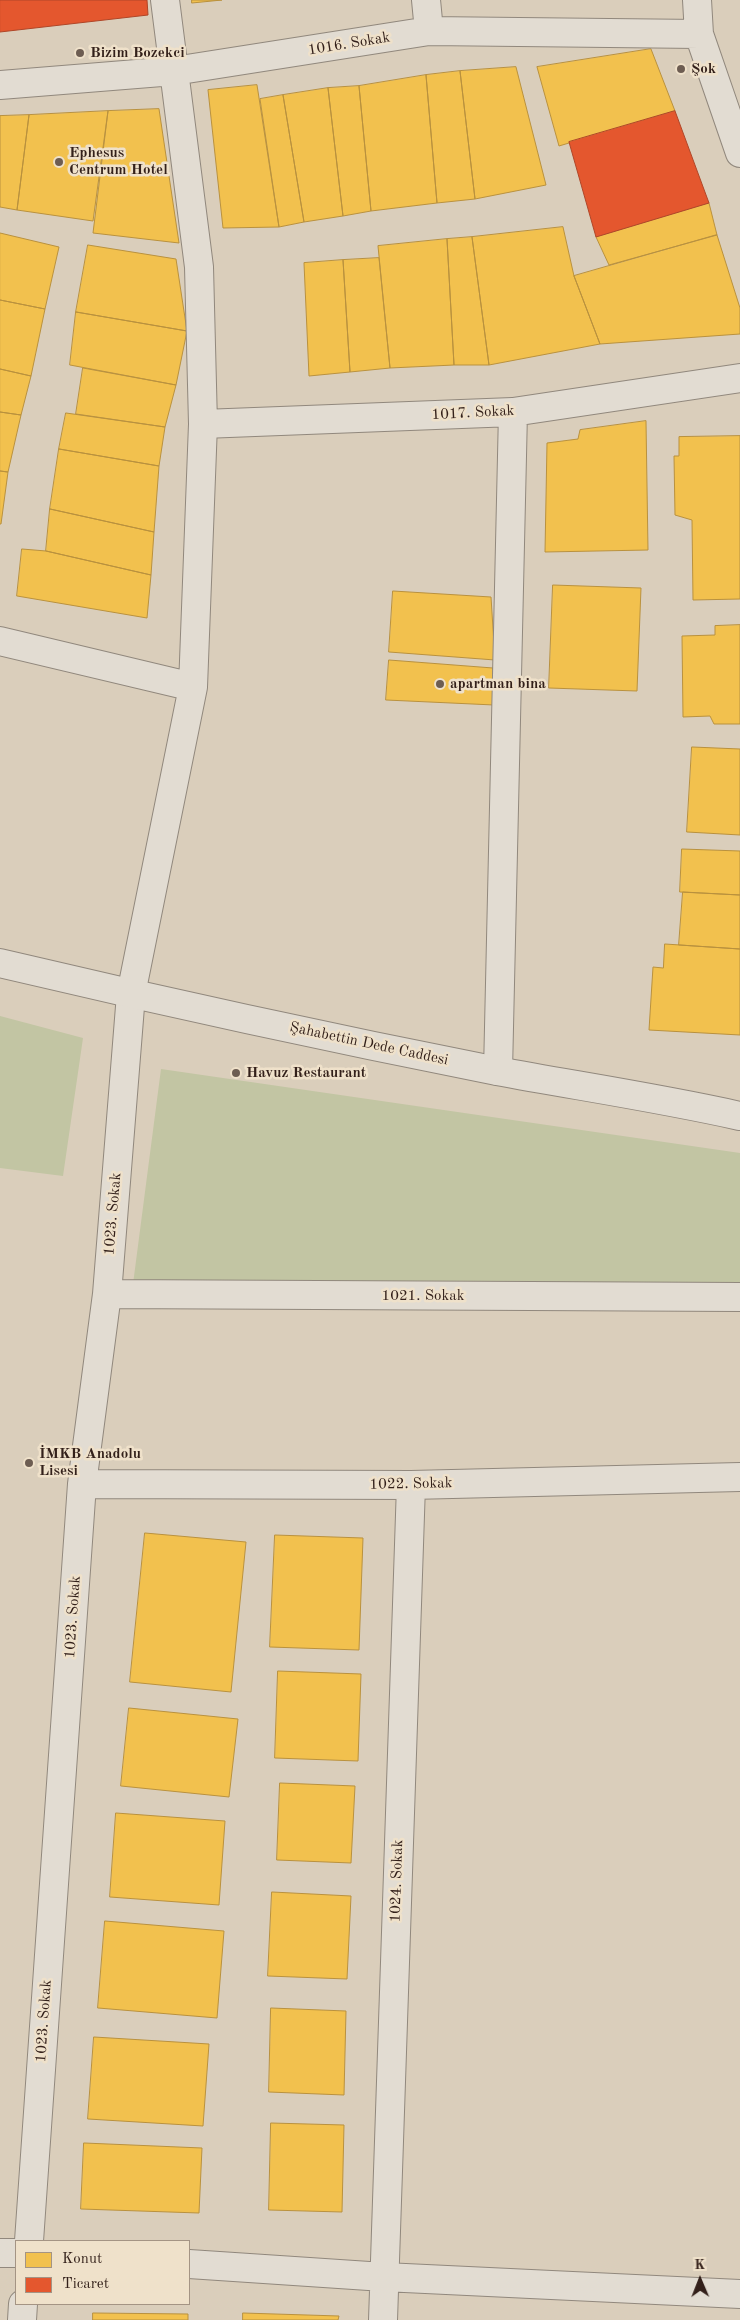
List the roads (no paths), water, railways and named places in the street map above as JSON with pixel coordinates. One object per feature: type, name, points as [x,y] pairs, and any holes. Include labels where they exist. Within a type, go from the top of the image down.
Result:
[{"type":"street","name":"1023. Sokak","points":[[29,2240],[82,1484],[107,1294],[131,994],[192,687],[203,424],[199,267],[164,0]]},
{"type":"street","points":[[426,0],[429,31]]},
{"type":"street","points":[[697,0],[700,34],[740,152]]},
{"type":"street","name":"1016. Sokak","points":[[0,85],[174,72],[429,31],[700,34]]},
{"type":"street","name":"1017. Sokak","points":[[203,424],[513,412],[740,378]]},
{"type":"street","points":[[498,1071],[513,412]]},
{"type":"street","points":[[0,641],[192,687]]},
{"type":"street","name":"Şahabettin Dede Caddesi","points":[[0,963],[131,994],[498,1071],[681,1103],[740,1116]]},
{"type":"street","name":"1021. Sokak","points":[[107,1294],[740,1297]]},
{"type":"street","name":"1022. Sokak","points":[[82,1484],[411,1485],[740,1477]]},
{"type":"street","name":"1024. Sokak","points":[[383,2320],[411,1485]]},
{"type":"street","points":[[0,2253],[15,2253]]},
{"type":"street","points":[[190,2264],[384,2277],[740,2294]]},
{"type":"street","points":[[22,2320],[23,2305]]},
{"type":"place","name":"Bizim Bozekci","points":[[80,53]]},
{"type":"place","name":"Şok","points":[[681,69]]},
{"type":"place","name":"Ephesus Centrum Hotel","points":[[59,162]]},
{"type":"place","name":"apartman bina","points":[[440,684]]},
{"type":"place","name":"Havuz Restaurant","points":[[236,1073]]},
{"type":"place","name":"İMKB Anadolu Lisesi","points":[[29,1463]]}]
